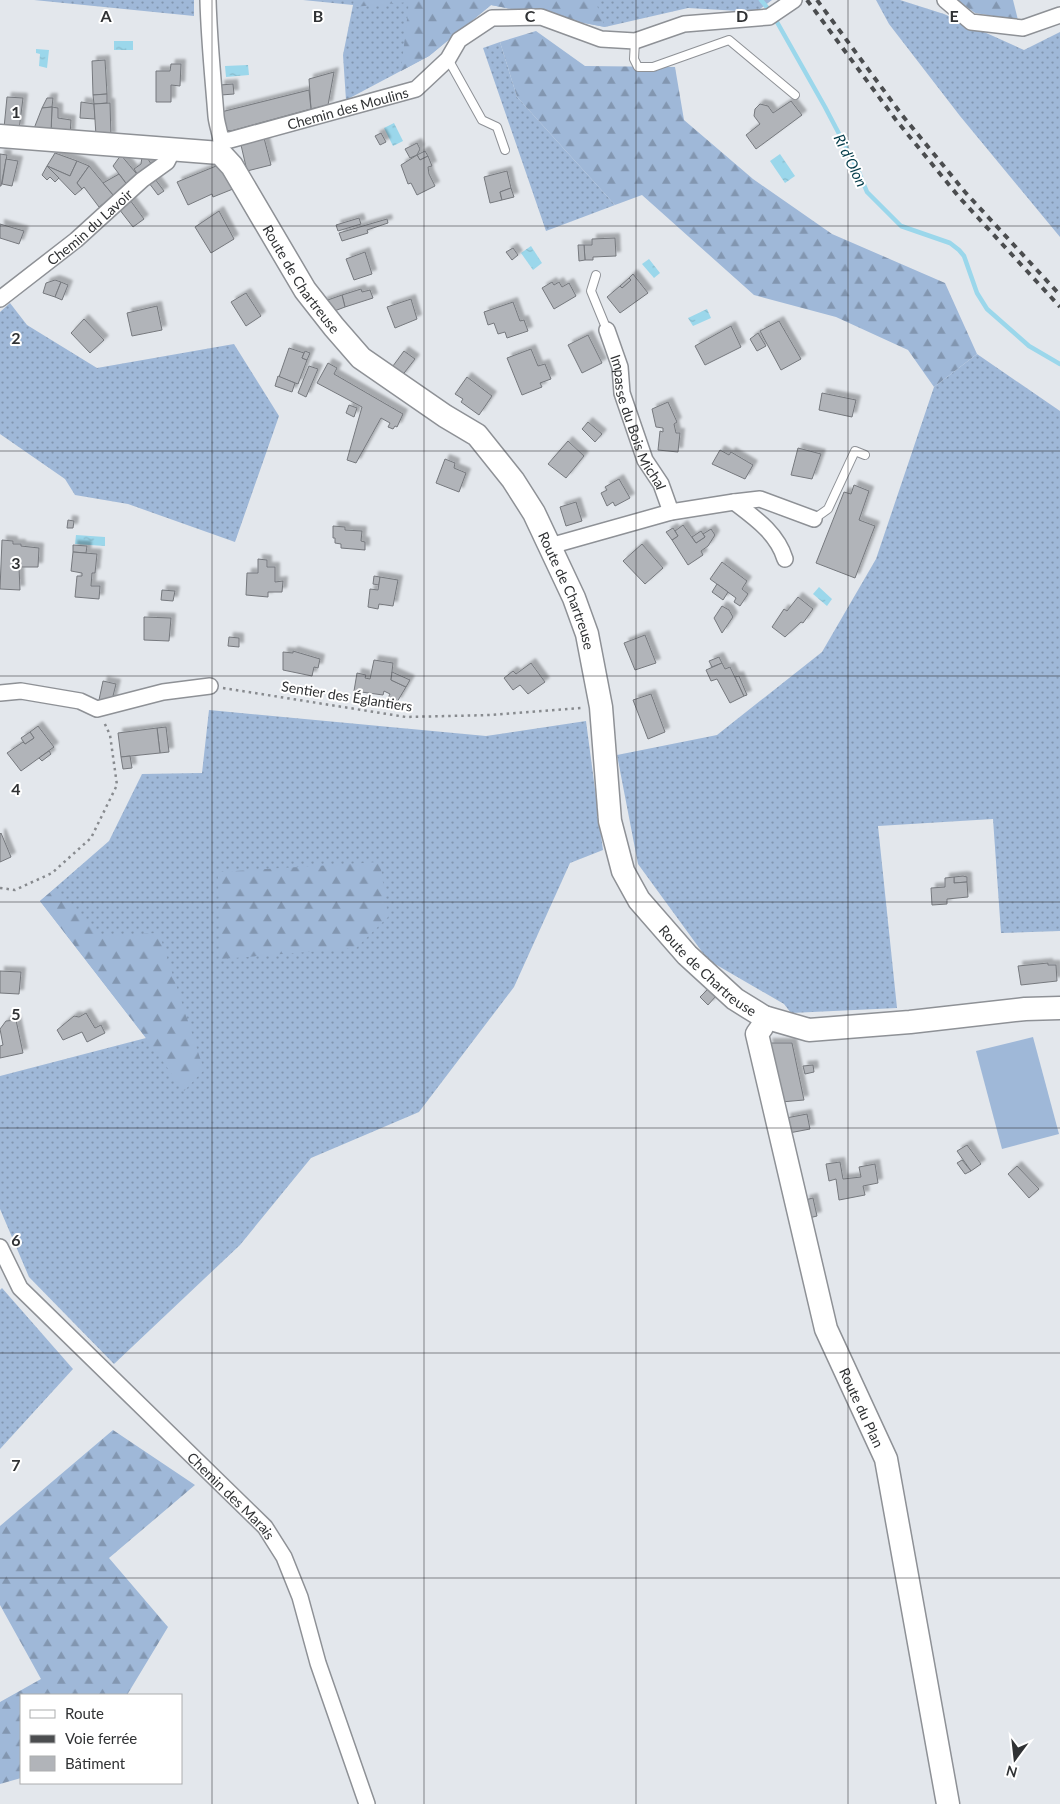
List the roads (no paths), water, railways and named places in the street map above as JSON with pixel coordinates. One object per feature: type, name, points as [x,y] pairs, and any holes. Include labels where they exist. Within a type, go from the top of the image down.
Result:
[{"type":"main road","points":[[0,136],[173,150],[221,147]]},
{"type":"main road","name":"Route de Chartreuse","points":[[221,147],[305,290],[361,358],[444,416],[477,434],[513,480],[550,546],[581,614],[601,707],[610,820],[623,871],[639,900],[687,955],[735,999],[764,1017],[780,1024],[809,1030],[910,1022],[1025,1008],[1060,1008]]},
{"type":"main road","name":"Route du Plan","points":[[764,1017],[762,1027],[757,1034],[826,1329],[886,1459],[948,1804]]},
{"type":"street","points":[[208,0],[209,42],[221,147]]},
{"type":"street","name":"Chemin des Moulins","points":[[221,147],[230,140],[416,88],[448,59],[459,40],[492,18],[541,17],[602,39],[635,41],[684,24],[769,17],[794,0]]},
{"type":"street","points":[[945,0],[971,22],[1023,28],[1060,15]]},
{"type":"street","name":"Chemin du Lavoir","points":[[0,299],[76,240],[142,180],[167,162],[173,150]]},
{"type":"street","name":"Impasse du Bois Michal","points":[[607,330],[620,367],[622,393],[642,452],[661,484],[671,512]]},
{"type":"street","points":[[550,546],[671,512],[760,499],[814,519]]},
{"type":"street","points":[[734,502],[762,524],[780,543],[785,559]]},
{"type":"street","points":[[0,693],[21,691],[80,701],[97,709],[163,692],[210,686]]},
{"type":"street","name":"Chemin des Marais","points":[[0,1247],[20,1288],[265,1527],[284,1557],[300,1597],[318,1663],[367,1804]]},
{"type":"lane","points":[[635,41],[634,59],[638,67],[653,66],[729,40],[795,95]]},
{"type":"lane","points":[[448,59],[482,120],[497,127],[505,150]]},
{"type":"lane","points":[[596,275],[591,291],[607,330]]},
{"type":"lane","points":[[814,519],[828,509],[855,452],[865,455]]},
{"type":"water","points":[[114,41],[133,41],[133,50],[114,50]]},
{"type":"water","points":[[36,49],[49,50],[47,68],[39,66],[40,54],[36,53]]},
{"type":"water","points":[[248,65],[249,75],[226,77],[225,66]]},
{"type":"water","points":[[394,123],[403,141],[393,146],[384,128]]},
{"type":"water","points":[[780,154],[795,176],[785,183],[770,161]]},
{"type":"water","points":[[531,246],[542,263],[533,270],[521,253]]},
{"type":"water","points":[[649,259],[660,273],[654,278],[642,264]]},
{"type":"water","points":[[707,309],[711,318],[693,326],[688,318]]},
{"type":"water","points":[[76,535],[105,537],[105,546],[75,544]]},
{"type":"water","points":[[819,587],[832,599],[827,606],[813,594]]},
{"type":"waterway","name":"Ri d'Olon","points":[[761,0],[773,15],[825,107],[858,170],[867,192],[901,226],[950,243],[959,250],[964,256],[977,293],[987,309],[1029,346],[1060,364]]},
{"type":"railway","points":[[807,0],[896,120],[959,197],[1060,307]]},
{"type":"railway","points":[[817,0],[902,115],[965,192],[1060,295]]}]
